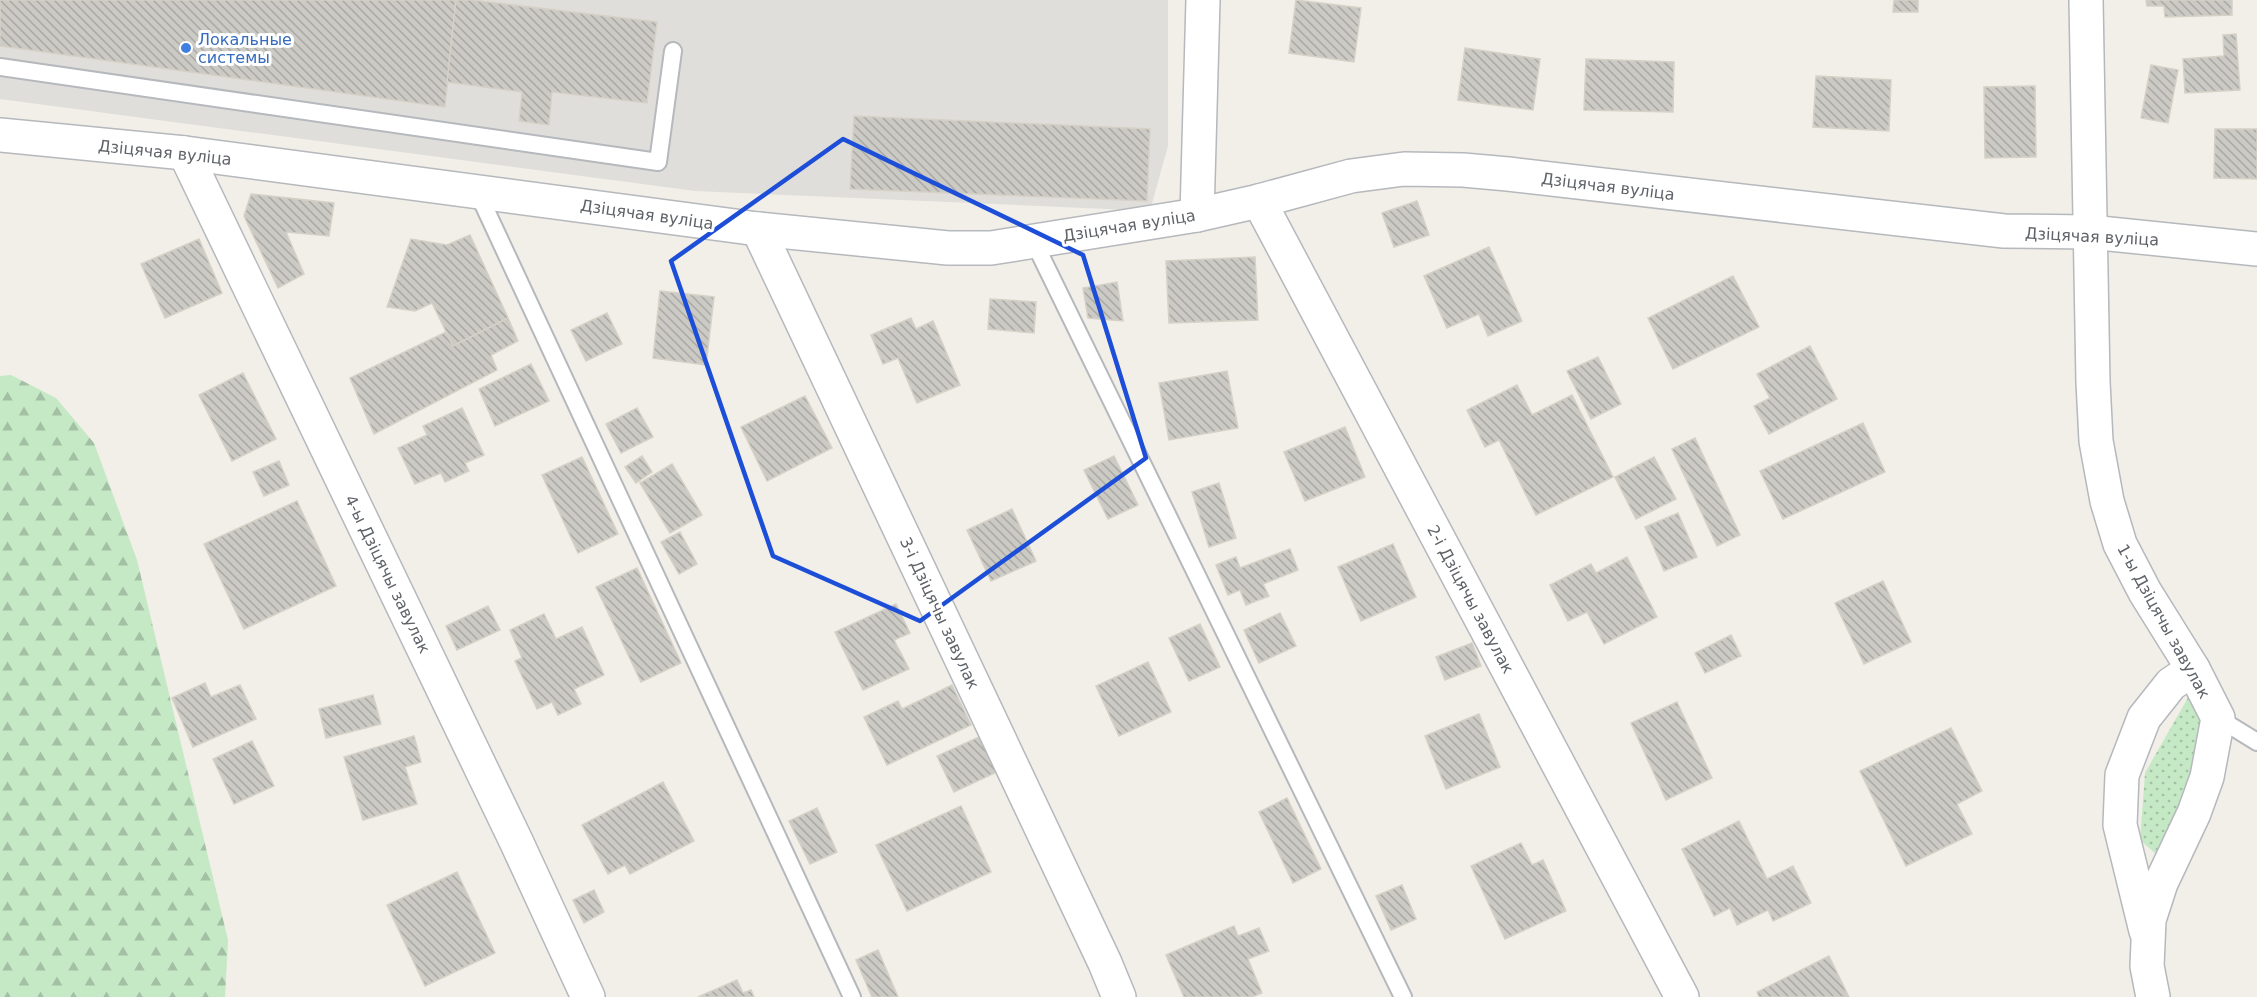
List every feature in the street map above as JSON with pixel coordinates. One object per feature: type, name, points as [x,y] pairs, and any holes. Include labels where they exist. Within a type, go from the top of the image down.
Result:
[{"type":"street","points":[[1197,214],[1203,0]]},
{"type":"street","name":"1-ы Дзіцячы завулак","points":[[2086,0],[2095,429],[2106,501],[2120,544],[2145,592],[2193,669],[2218,718],[2207,777],[2194,813],[2162,883],[2150,920],[2147,966],[2153,997]]},
{"type":"street","name":"Дзіцячая вуліца","points":[[0,135],[185,153],[758,230],[948,248],[991,248],[1197,214],[1259,201],[1351,176],[1404,169],[1463,170],[2004,231],[2090,232],[2257,249]]},
{"type":"street","name":"4-ы Дзіцячы завулак","points":[[185,153],[516,840],[588,997]]},
{"type":"street","name":"2-і Дзіцячы завулак","points":[[1259,201],[1682,997]]},
{"type":"street","name":"3-і Дзіцячы завулак","points":[[758,230],[1106,963],[1119,997]]},
{"type":"street","points":[[2148,942],[2120,825],[2122,775],[2144,718],[2171,684],[2193,669]]},
{"type":"lane","points":[[0,67],[658,162],[673,51]]},
{"type":"lane","points":[[477,191],[852,997]]},
{"type":"lane","points":[[1033,240],[1403,997]]},
{"type":"lane","points":[[2218,718],[2257,742]]},
{"type":"highlighted area","points":[[843,139],[1083,255],[1146,458],[920,621],[773,556],[671,261]]},
{"type":"shaded area","points":[[0,0],[1168,0],[1168,146],[1151,207],[1130,210],[695,191],[0,99]]},
{"type":"green space","points":[[11,375],[56,398],[94,443],[137,560],[228,940],[225,997],[0,997],[0,376]]},
{"type":"green space","points":[[2190,694],[2201,718],[2203,738],[2190,785],[2156,854],[2140,840],[2145,773]]},
{"type":"building","points":[[0,0],[456,0],[445,107],[0,46]]},
{"type":"building","points":[[456,0],[657,22],[647,103],[552,92],[549,125],[519,121],[522,92],[447,82]]},
{"type":"building","points":[[1296,0],[1361,8],[1354,62],[1289,53]]},
{"type":"building","points":[[1894,0],[1918,0],[1918,12],[1893,12]]},
{"type":"building","points":[[2146,0],[2232,0],[2232,15],[2165,17],[2164,6],[2147,6]]},
{"type":"building","points":[[2236,34],[2240,90],[2185,93],[2183,59],[2224,56],[2223,35]]},
{"type":"building","points":[[1465,48],[1540,59],[1533,110],[1458,100]]},
{"type":"building","points":[[1586,59],[1674,62],[1673,112],[1584,110]]},
{"type":"building","points":[[2151,65],[2178,70],[2168,123],[2141,118]]},
{"type":"building","points":[[1816,76],[1891,80],[1889,131],[1813,127]]},
{"type":"building","points":[[2035,86],[2036,157],[1985,158],[1984,87]]},
{"type":"building","points":[[854,116],[1150,129],[1147,201],[850,189]]},
{"type":"building","points":[[2215,129],[2257,129],[2257,179],[2214,178]]},
{"type":"building","points":[[251,194],[334,203],[329,236],[286,232],[304,274],[278,288],[244,216]]},
{"type":"building","points":[[1417,201],[1429,235],[1394,247],[1382,213]]},
{"type":"building","points":[[470,235],[508,318],[453,346],[432,303],[415,311],[387,307],[411,239],[447,245]]},
{"type":"building","points":[[199,239],[222,293],[165,318],[141,264]]},
{"type":"building","points":[[1489,247],[1522,321],[1488,336],[1479,314],[1447,328],[1424,276]]},
{"type":"building","points":[[1255,257],[1258,320],[1169,323],[1166,261]]},
{"type":"building","points":[[1733,276],[1759,327],[1673,369],[1648,318]]},
{"type":"building","points":[[1117,282],[1123,321],[1088,318],[1083,288]]},
{"type":"building","points":[[660,291],[714,297],[706,365],[653,358]]},
{"type":"building","points":[[990,299],[1036,302],[1034,333],[988,329]]},
{"type":"building","points":[[607,313],[622,344],[586,361],[571,330]]},
{"type":"building","points":[[508,318],[518,341],[491,355],[497,370],[374,434],[350,378],[446,332],[453,346]]},
{"type":"building","points":[[911,318],[916,329],[933,321],[960,385],[917,403],[898,358],[883,364],[871,335]]},
{"type":"building","points":[[1810,346],[1837,399],[1769,434],[1754,406],[1770,398],[1757,374]]},
{"type":"building","points":[[1598,357],[1621,404],[1591,419],[1567,371]]},
{"type":"building","points":[[531,364],[549,401],[495,426],[479,389]]},
{"type":"building","points":[[1227,371],[1238,428],[1169,440],[1159,383]]},
{"type":"building","points":[[243,373],[276,439],[232,461],[199,395]]},
{"type":"building","points":[[1517,385],[1532,415],[1572,395],[1613,477],[1536,515],[1499,440],[1485,447],[1467,410]]},
{"type":"building","points":[[805,396],[832,448],[767,481],[741,427]]},
{"type":"building","points":[[462,408],[484,455],[465,463],[469,471],[445,482],[441,473],[415,484],[398,448],[427,435],[423,426]]},
{"type":"building","points":[[637,408],[653,437],[621,453],[606,424]]},
{"type":"building","points":[[1863,423],[1885,472],[1783,519],[1760,471]]},
{"type":"building","points":[[1345,427],[1365,477],[1305,501],[1284,452]]},
{"type":"building","points":[[1695,438],[1740,535],[1717,546],[1672,449]]},
{"type":"building","points":[[642,456],[652,472],[636,483],[625,467]]},
{"type":"building","points":[[1114,456],[1138,505],[1108,519],[1084,470]]},
{"type":"building","points":[[582,457],[618,534],[578,553],[542,475]]},
{"type":"building","points":[[1654,457],[1676,499],[1636,519],[1615,477]]},
{"type":"building","points":[[279,461],[289,485],[264,496],[253,472]]},
{"type":"building","points":[[672,464],[702,515],[670,533],[640,483]]},
{"type":"building","points":[[1219,483],[1236,538],[1209,547],[1192,492]]},
{"type":"building","points":[[297,501],[336,586],[244,629],[204,544]]},
{"type":"building","points":[[1012,509],[1036,561],[991,581],[967,530]]},
{"type":"building","points":[[1678,513],[1697,557],[1664,571],[1645,527]]},
{"type":"building","points":[[680,532],[697,564],[679,574],[661,542]]},
{"type":"building","points":[[1393,544],[1416,597],[1361,621],[1338,567]]},
{"type":"building","points":[[1290,549],[1298,570],[1263,584],[1269,596],[1246,605],[1240,590],[1228,595],[1216,565],[1236,557],[1240,568]]},
{"type":"building","points":[[1627,557],[1657,617],[1604,644],[1587,612],[1568,621],[1550,585],[1591,564],[1596,573]]},
{"type":"building","points":[[637,568],[681,663],[641,682],[596,587]]},
{"type":"building","points":[[1883,581],[1911,642],[1864,664],[1835,603]]},
{"type":"building","points":[[896,604],[910,633],[894,640],[909,669],[863,690],[835,632]]},
{"type":"building","points":[[488,606],[500,630],[457,650],[446,626]]},
{"type":"building","points":[[1280,613],[1296,646],[1259,663],[1244,630]]},
{"type":"building","points":[[544,614],[556,639],[582,627],[604,675],[574,689],[581,704],[558,715],[552,702],[537,709],[515,661],[522,658],[510,630]]},
{"type":"building","points":[[1200,624],[1220,667],[1189,681],[1169,638]]},
{"type":"building","points":[[1731,635],[1741,656],[1705,673],[1695,653]]},
{"type":"building","points":[[1472,643],[1481,666],[1445,680],[1436,657]]},
{"type":"building","points":[[1148,662],[1171,712],[1119,736],[1096,686]]},
{"type":"building","points":[[205,683],[211,697],[240,685],[256,719],[193,747],[172,698]]},
{"type":"building","points":[[952,685],[971,725],[887,765],[864,717],[898,701],[902,709]]},
{"type":"building","points":[[373,695],[381,724],[326,738],[319,709]]},
{"type":"building","points":[[1677,702],[1712,778],[1666,800],[1631,723]]},
{"type":"building","points":[[1479,714],[1500,767],[1446,789],[1425,736]]},
{"type":"building","points":[[1951,728],[1982,791],[1957,804],[1972,834],[1906,866],[1860,771]]},
{"type":"building","points":[[414,736],[421,762],[405,767],[417,804],[363,820],[344,757]]},
{"type":"building","points":[[981,736],[997,772],[954,792],[937,756]]},
{"type":"building","points":[[252,741],[274,786],[234,804],[213,759]]},
{"type":"building","points":[[663,782],[694,841],[630,874],[625,865],[608,874],[582,825]]},
{"type":"building","points":[[1287,798],[1321,869],[1293,883],[1259,812]]},
{"type":"building","points":[[961,806],[991,872],[907,911],[876,845]]},
{"type":"building","points":[[817,808],[837,852],[810,864],[789,821]]},
{"type":"building","points":[[1739,821],[1767,879],[1793,866],[1811,903],[1773,921],[1768,910],[1737,925],[1730,908],[1714,916],[1682,849]]},
{"type":"building","points":[[1521,843],[1532,865],[1543,860],[1566,911],[1505,939],[1471,866]]},
{"type":"building","points":[[457,872],[495,953],[425,986],[387,905]]},
{"type":"building","points":[[1402,885],[1416,919],[1391,930],[1376,896]]},
{"type":"building","points":[[594,890],[604,912],[584,923],[573,900]]},
{"type":"building","points":[[1234,926],[1238,936],[1259,928],[1269,951],[1248,959],[1262,993],[1252,997],[1184,997],[1166,955]]},
{"type":"building","points":[[878,950],[898,997],[872,997],[856,960]]},
{"type":"building","points":[[1829,956],[1849,997],[1759,997],[1757,992]]},
{"type":"building","points":[[737,980],[743,993],[751,990],[754,997],[698,997]]},
{"type":"place","name":"Локальные системы","points":[[186,48]]}]
